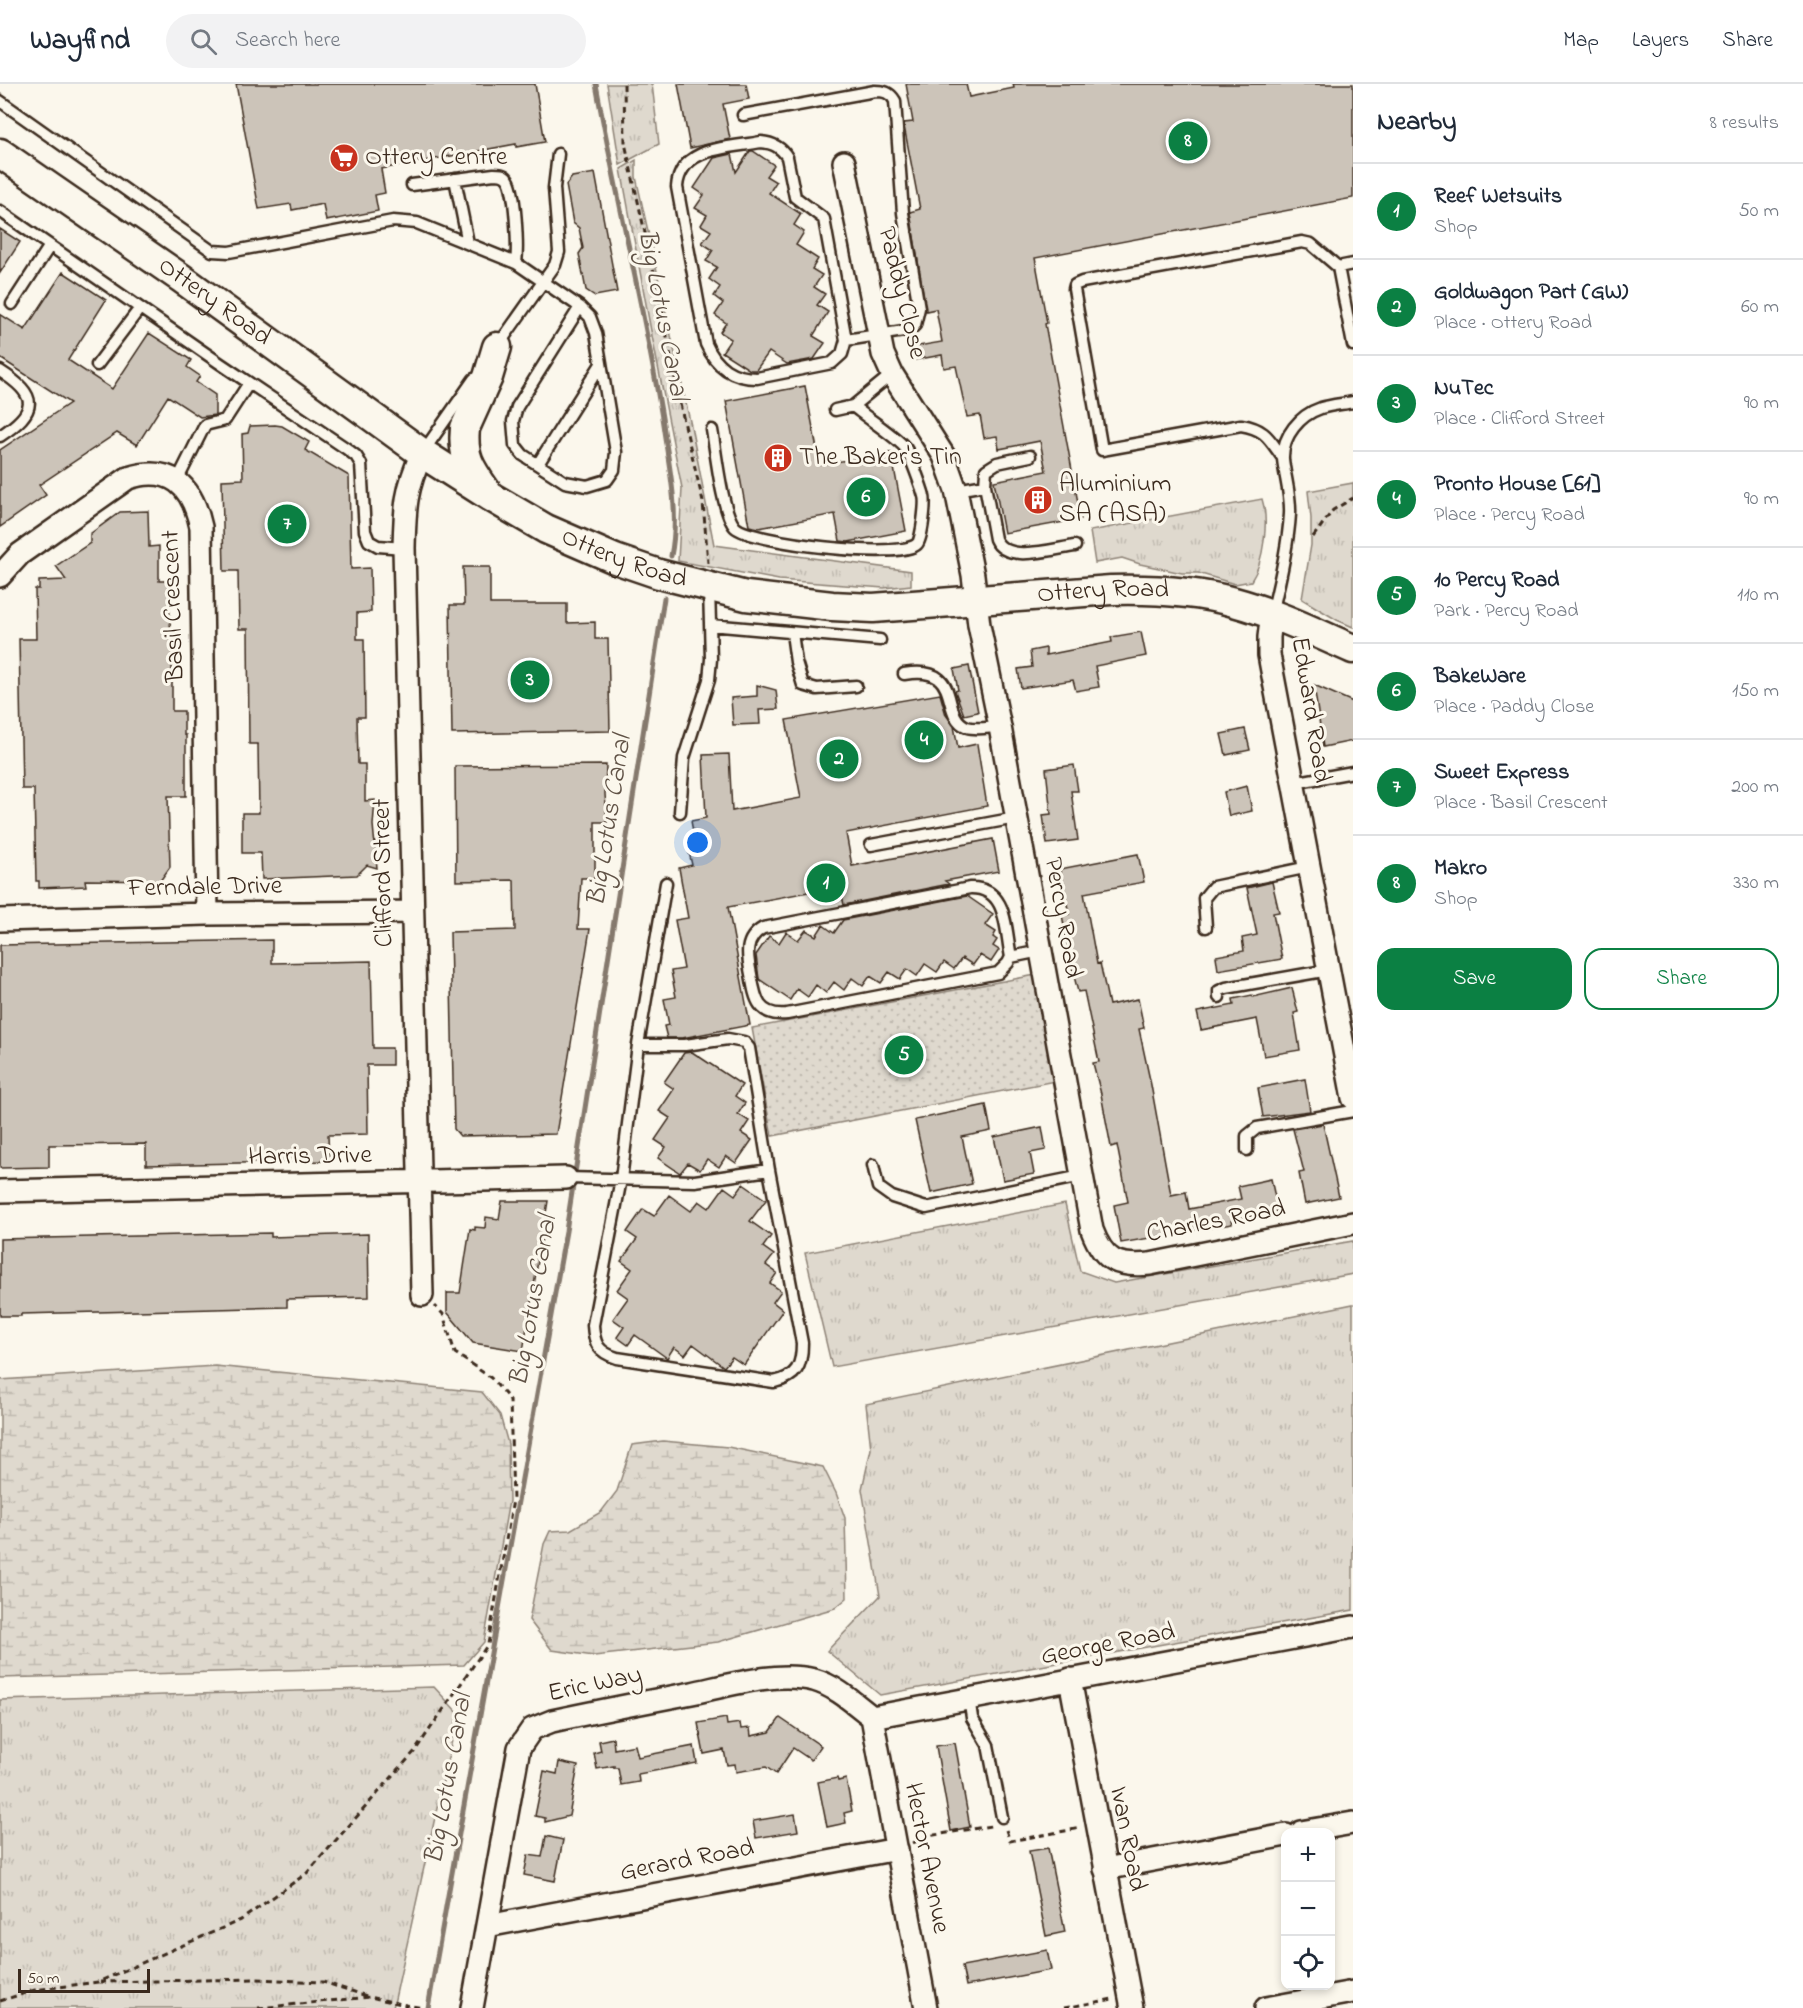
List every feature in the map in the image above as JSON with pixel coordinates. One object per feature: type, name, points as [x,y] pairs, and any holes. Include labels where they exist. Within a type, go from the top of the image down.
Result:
[{"type":"street","name":"Ottery Road","points":[[0,153],[181,278],[422,453],[491,498],[571,541],[746,596],[832,606],[873,608],[1140,590],[1197,595],[1232,601],[1272,614],[1353,649]]},
{"type":"street","name":"Paddy Close","points":[[844,162],[883,354],[892,374],[944,456],[956,490],[976,600]]},
{"type":"street","points":[[491,498],[467,463],[464,437],[465,428],[488,377],[497,347]]},
{"type":"street","name":"Clifford Street","points":[[422,453],[410,479],[405,502],[404,548],[422,1295]]},
{"type":"street","points":[[0,576],[20,554],[128,478],[145,473],[160,474],[177,481]]},
{"type":"street","name":"Basil Crescent","points":[[177,481],[197,508],[201,527],[207,914]]},
{"type":"street","name":"Percy Road","points":[[976,600],[1092,1230],[1097,1245]]},
{"type":"street","name":"Edward Road","points":[[1272,614],[1269,655],[1353,1098]]},
{"type":"street","name":"Ferndale Drive","points":[[0,920],[207,914],[411,912]]},
{"type":"street","name":"Harris Drive","points":[[0,1191],[566,1178]]},
{"type":"street","name":"Charles Road","points":[[1097,1245],[1116,1262],[1129,1266],[1150,1264],[1353,1222]]},
{"type":"street","name":"George Road","points":[[872,1717],[1353,1627]]},
{"type":"street","name":"Eric Way","points":[[472,2008],[519,1748],[527,1734],[542,1724],[770,1678],[794,1677],[816,1681],[835,1690],[872,1717]]},
{"type":"street","name":"Ivan Road","points":[[1070,1679],[1131,2001]]},
{"type":"street","name":"Hector Avenue","points":[[872,1717],[926,2008]]},
{"type":"street","points":[[1327,1828],[1353,1823]]},
{"type":"street","points":[[1105,1869],[1281,1836]]},
{"type":"street","name":"Gerard Road","points":[[487,1926],[897,1849]]},
{"type":"street","points":[[1266,2008],[1353,1992]]},
{"type":"lane","points":[[742,115],[875,91],[885,91],[892,95],[895,101],[903,213],[919,308],[915,325],[910,330],[846,340]]},
{"type":"lane","points":[[0,101],[213,251],[229,252],[393,221],[417,223],[516,263],[544,280],[580,307],[590,317],[596,333],[616,452],[614,470],[607,480],[586,486],[565,482],[523,455],[515,445],[513,421],[517,407],[580,307]]},
{"type":"lane","points":[[761,142],[775,145],[784,152],[795,197],[824,219],[846,340],[842,354],[832,363],[757,378],[735,375],[717,363],[706,344],[677,187],[680,171],[689,160],[702,153],[761,142]]},
{"type":"lane","points":[[422,453],[555,265],[559,252],[554,188],[558,154]]},
{"type":"lane","points":[[412,186],[494,174],[505,175],[509,180],[518,249],[516,263]]},
{"type":"lane","points":[[455,179],[468,243]]},
{"type":"lane","points":[[0,211],[49,247],[356,456],[361,464],[365,531],[369,542],[378,546],[404,548]]},
{"type":"lane","points":[[1283,458],[1265,433],[1255,427],[1240,425],[1102,450],[1075,285],[1302,242],[1311,244],[1338,267],[1353,345]]},
{"type":"lane","points":[[12,304],[49,247]]},
{"type":"lane","points":[[1338,267],[1353,264]]},
{"type":"lane","points":[[97,365],[140,308]]},
{"type":"lane","points":[[538,464],[601,364]]},
{"type":"lane","points":[[0,371],[23,388],[28,406],[27,413],[19,423],[0,436]]},
{"type":"lane","points":[[836,410],[853,406],[892,374]]},
{"type":"lane","points":[[177,481],[206,425],[225,420],[249,383]]},
{"type":"lane","points":[[1272,614],[1290,514],[1290,492],[1283,458],[1285,444],[1291,430],[1300,420],[1321,408],[1353,402]]},
{"type":"lane","points":[[712,430],[726,508],[733,525],[740,531],[771,539],[837,549],[873,551],[917,546],[921,539],[925,498],[906,448],[853,406]]},
{"type":"lane","points":[[1030,456],[990,466],[985,476],[995,539],[999,547],[1006,551],[1023,554],[1075,546]]},
{"type":"lane","points":[[956,490],[985,485]]},
{"type":"lane","points":[[680,812],[684,758],[709,680],[711,659],[710,625],[690,578]]},
{"type":"lane","points":[[710,625],[880,640]]},
{"type":"lane","points":[[792,633],[796,662],[803,685],[817,689],[856,686]]},
{"type":"lane","points":[[904,674],[929,673],[939,679],[946,688],[954,712],[960,722],[967,726],[1000,727]]},
{"type":"lane","points":[[1293,783],[1353,772]]},
{"type":"lane","points":[[871,845],[1016,818]]},
{"type":"lane","points":[[1206,927],[1204,898],[1213,887],[1310,867]]},
{"type":"lane","points":[[638,1045],[685,1045],[728,1039],[744,1042],[749,1048],[769,1170],[802,1343],[802,1357],[797,1370],[786,1379],[774,1382],[617,1358],[604,1354],[596,1347],[593,1325],[621,1179],[638,1045],[666,883]]},
{"type":"lane","points":[[1011,957],[1000,903],[988,892],[976,888],[763,928],[753,936],[747,954],[755,998],[768,1011],[780,1015],[993,975],[1003,969],[1011,957],[1040,951]]},
{"type":"lane","points":[[1219,997],[1219,991],[1226,987],[1329,970]]},
{"type":"lane","points":[[1247,1150],[1247,1136],[1257,1128],[1353,1111]]},
{"type":"lane","points":[[873,1165],[878,1187],[892,1197],[926,1208],[1082,1176]]},
{"type":"lane","name":"Harris Drive","points":[[566,1178],[695,1181],[769,1170]]},
{"type":"lane","points":[[969,1698],[972,1718],[988,1745],[1002,1817]]},
{"type":"path","points":[[624,84],[625,143],[661,305],[680,404],[704,502],[690,578]]},
{"type":"path","points":[[1313,537],[1333,510],[1353,498]]},
{"type":"path","points":[[98,1982],[241,1920],[307,1873],[415,1750],[488,1644],[513,1500],[510,1400],[491,1378],[455,1353],[443,1314],[422,1295]]},
{"type":"path","points":[[897,1849],[928,1836],[993,1825],[1002,1817],[1010,1841],[1097,1825]]},
{"type":"path","points":[[0,2001],[35,1990],[98,1982],[256,1979],[323,1982],[406,2007],[421,2008]]},
{"type":"path","points":[[258,2008],[370,1997]]},
{"type":"path","points":[[1064,2008],[1131,2001]]},
{"type":"green space","points":[[607,84],[652,84],[659,144],[620,165]]},
{"type":"green space","points":[[636,160],[636,177],[691,426],[714,545],[911,571],[911,585],[884,588],[779,580],[678,561],[682,488],[621,169]]},
{"type":"green space","points":[[1353,483],[1353,627],[1302,599],[1311,545],[1308,491]]},
{"type":"green space","points":[[1262,499],[1265,518],[1264,541],[1259,563],[1251,581],[1235,584],[1198,573],[1182,573],[1122,558],[1095,563],[1090,531]]},
{"type":"green space","points":[[1036,975],[1055,1081],[772,1136],[752,1028]]},
{"type":"green space","points":[[1065,1204],[1080,1271],[1114,1283],[1353,1241],[1353,1274],[832,1367],[805,1253]]},
{"type":"green space","points":[[1353,1304],[1353,1610],[880,1695],[827,1651],[880,1596],[862,1489],[871,1449],[866,1404]]},
{"type":"green space","points":[[215,1366],[482,1392],[500,1415],[508,1444],[509,1501],[484,1642],[464,1665],[0,1678],[0,1380]]},
{"type":"green space","points":[[663,1441],[728,1447],[823,1467],[845,1518],[847,1598],[835,1608],[718,1642],[594,1656],[552,1650],[529,1620],[544,1544],[550,1531],[570,1530],[601,1512],[617,1491],[632,1445]]},
{"type":"green space","points":[[434,1687],[458,1713],[393,2008],[0,2008],[0,1700]]},
{"type":"building","name":"Ottery Centre","points":[[236,84],[535,84],[545,142],[516,147],[516,144],[381,169],[385,193],[375,195],[378,211],[326,221],[323,204],[292,210],[291,204],[259,209]]},
{"type":"building","points":[[678,84],[746,84],[749,99],[723,104],[730,139],[690,148]]},
{"type":"building","points":[[906,84],[966,84],[969,97],[1014,88],[1013,84],[1353,84],[1353,198],[1035,258],[1081,519],[1004,533],[994,481],[1046,471],[1040,441],[999,449],[997,436],[984,438],[980,415],[967,417],[956,366],[944,368],[942,355],[915,360],[912,347],[942,342],[936,309],[926,311],[910,212],[920,209],[904,126],[904,123],[913,122]]},
{"type":"building","points":[[750,151],[774,165],[766,176],[776,182],[769,193],[801,214],[794,225],[804,232],[796,245],[818,259],[812,269],[822,275],[814,287],[825,294],[817,305],[828,312],[813,336],[825,343],[814,359],[787,364],[769,352],[756,370],[750,370],[722,352],[731,339],[720,332],[726,323],[715,315],[723,303],[714,296],[720,287],[709,279],[717,267],[706,261],[713,250],[702,243],[711,231],[701,225],[707,215],[695,208],[704,195],[694,188],[714,158],[732,154],[736,172]]},
{"type":"building","points":[[595,173],[617,292],[595,296],[586,290],[579,254],[583,248],[579,228],[573,223],[566,185],[572,177]]},
{"type":"building","points":[[0,229],[20,242],[0,273]]},
{"type":"building","points":[[63,272],[106,300],[68,360],[112,389],[149,333],[191,360],[187,367],[200,376],[196,382],[215,395],[215,415],[200,417],[168,396],[137,445],[117,433],[39,485],[46,495],[0,527],[0,450],[70,403],[0,358],[0,314],[25,330]]},
{"type":"building","name":"The Baker's Tin","points":[[805,386],[820,465],[891,452],[906,531],[848,542],[840,541],[835,514],[759,528],[749,526],[726,401]]},
{"type":"building","points":[[250,426],[282,426],[309,442],[305,450],[349,476],[351,569],[370,568],[371,612],[357,613],[357,639],[364,639],[365,717],[357,717],[358,764],[365,764],[365,801],[375,800],[373,825],[377,868],[367,865],[357,875],[262,879],[261,853],[242,853],[242,813],[259,813],[258,744],[249,744],[248,629],[239,629],[238,571],[224,571],[222,480],[243,479],[242,434],[248,433]]},
{"type":"building","points":[[148,511],[149,547],[159,546],[159,581],[168,581],[172,639],[172,711],[184,711],[184,735],[186,735],[186,796],[168,796],[170,867],[160,881],[85,880],[86,886],[39,888],[39,881],[36,881],[34,789],[22,789],[19,639],[36,639],[35,589],[39,589],[39,581],[66,580],[56,566],[90,543],[90,534],[120,512]]},
{"type":"building","points":[[463,567],[490,567],[490,604],[567,604],[567,623],[595,622],[595,639],[608,639],[610,731],[452,734],[450,605],[464,605]]},
{"type":"building","points":[[1141,632],[1146,656],[1095,666],[1099,687],[1076,691],[1073,680],[1021,688],[1018,669],[1032,667],[1030,651],[1046,648],[1046,655],[1112,642],[1111,637]]},
{"type":"building","points":[[969,666],[978,712],[964,715],[955,691],[958,690],[954,669]]},
{"type":"building","points":[[757,685],[776,690],[778,709],[759,710],[760,724],[733,725],[731,698],[757,696]]},
{"type":"building","points":[[1314,685],[1353,702],[1353,741],[1323,747]]},
{"type":"building","points":[[940,694],[946,715],[954,726],[958,748],[977,744],[987,806],[846,833],[852,866],[993,839],[999,871],[945,881],[949,884],[844,905],[840,886],[728,907],[750,1025],[682,1038],[667,1038],[664,1026],[669,1025],[664,999],[676,997],[671,971],[684,969],[675,920],[688,918],[679,868],[692,865],[688,848],[696,847],[691,821],[706,818],[703,755],[729,754],[732,811],[801,798],[786,720]]},
{"type":"building","points":[[1245,729],[1250,750],[1226,755],[1221,734]]},
{"type":"building","points":[[606,765],[607,822],[595,822],[595,878],[581,878],[578,929],[590,929],[556,1134],[460,1136],[454,1129],[450,932],[515,930],[514,880],[456,881],[455,766]]},
{"type":"building","points":[[1074,765],[1078,791],[1071,791],[1078,840],[1047,844],[1043,815],[1051,814],[1046,769]]},
{"type":"building","points":[[1247,786],[1252,811],[1229,816],[1224,792]]},
{"type":"building","points":[[1138,854],[1144,882],[1084,893],[1097,964],[1100,963],[1109,1005],[1138,999],[1144,1028],[1139,1029],[1171,1195],[1186,1192],[1189,1209],[1241,1199],[1238,1186],[1271,1179],[1278,1211],[1231,1221],[1232,1224],[1121,1243],[1114,1205],[1128,1202],[1117,1145],[1111,1147],[1093,1063],[1099,1062],[1084,991],[1078,992],[1072,968],[1062,915],[1069,914],[1060,869]]},
{"type":"building","points":[[1272,882],[1279,912],[1273,913],[1282,959],[1218,970],[1216,956],[1244,951],[1242,938],[1257,935],[1247,888]]},
{"type":"building","points":[[967,896],[993,914],[985,925],[996,932],[993,937],[997,940],[993,946],[999,950],[991,962],[980,955],[973,965],[962,958],[954,969],[944,962],[937,972],[925,964],[917,976],[907,969],[900,979],[889,972],[881,983],[870,976],[863,986],[852,978],[844,990],[834,982],[826,993],[816,985],[808,997],[797,989],[790,1000],[759,979],[756,955],[769,936],[779,943],[786,932],[798,940],[806,930],[816,936],[823,925],[834,933],[843,920]]},
{"type":"building","points":[[272,940],[272,963],[371,961],[373,1048],[392,1048],[392,1065],[367,1065],[368,1134],[328,1135],[329,1161],[146,1165],[146,1144],[49,1145],[49,1167],[0,1168],[0,945]]},
{"type":"building","points":[[1292,988],[1298,1012],[1294,1013],[1300,1050],[1264,1056],[1257,1019],[1201,1030],[1197,1012],[1234,1005],[1233,999]]},
{"type":"building","points":[[692,1052],[742,1085],[735,1096],[745,1103],[738,1114],[749,1121],[741,1133],[752,1140],[736,1163],[726,1156],[719,1167],[707,1159],[700,1170],[688,1163],[680,1173],[658,1158],[666,1147],[655,1140],[670,1118],[659,1111],[674,1089],[664,1082],[684,1053]]},
{"type":"building","points":[[1305,1079],[1310,1111],[1263,1117],[1258,1088]]},
{"type":"building","points":[[986,1105],[991,1131],[962,1137],[972,1184],[931,1193],[915,1120]]},
{"type":"building","points":[[1323,1124],[1339,1197],[1305,1204],[1299,1173],[1304,1172],[1293,1129]]},
{"type":"building","points":[[1042,1127],[1046,1150],[1030,1153],[1034,1174],[1003,1180],[994,1137]]},
{"type":"building","points":[[743,1184],[766,1200],[750,1221],[771,1236],[763,1247],[774,1255],[766,1265],[777,1273],[770,1283],[781,1291],[773,1302],[783,1310],[744,1365],[732,1357],[724,1367],[693,1344],[685,1355],[674,1347],[667,1358],[635,1335],[628,1345],[617,1337],[624,1327],[613,1319],[628,1298],[617,1290],[632,1269],[621,1261],[637,1239],[627,1232],[643,1209],[654,1216],[669,1195],[691,1211],[699,1201],[709,1208],[724,1187],[735,1195]]},
{"type":"building","points":[[502,1201],[548,1201],[523,1351],[473,1343],[447,1312],[447,1293],[460,1293],[470,1229],[485,1228],[486,1217],[499,1219]]},
{"type":"building","points":[[271,1233],[271,1237],[368,1234],[369,1297],[287,1299],[287,1307],[0,1316],[0,1239]]},
{"type":"building","points":[[726,1718],[727,1725],[740,1723],[741,1729],[750,1728],[751,1736],[770,1732],[780,1718],[821,1746],[811,1760],[793,1748],[776,1774],[766,1767],[736,1772],[735,1764],[727,1765],[724,1750],[704,1754],[698,1723]]},
{"type":"building","points":[[613,1738],[614,1749],[635,1745],[638,1757],[694,1746],[697,1763],[638,1774],[639,1782],[621,1785],[618,1768],[614,1766],[597,1769],[594,1753],[601,1751],[599,1741]]},
{"type":"building","points":[[955,1743],[970,1827],[951,1831],[936,1746]]},
{"type":"building","points":[[559,1762],[578,1766],[569,1816],[545,1822],[545,1818],[535,1816],[544,1771],[557,1774]]},
{"type":"building","points":[[837,1778],[838,1781],[846,1779],[852,1811],[844,1813],[846,1823],[827,1827],[818,1782]]},
{"type":"building","points":[[795,1814],[798,1831],[756,1838],[753,1821]]},
{"type":"building","points":[[546,1836],[563,1840],[555,1881],[524,1875],[528,1855],[542,1857]]},
{"type":"building","points":[[1048,1848],[1065,1932],[1046,1936],[1029,1851]]},
{"type":"building","points":[[1047,1950],[1051,1970],[966,1986],[962,1966]]},
{"type":"waterway","name":"Big Lotus Canal","points":[[596,84],[648,339],[671,473],[674,506],[671,556]]},
{"type":"waterway","name":"Big Lotus Canal","points":[[428,2008],[566,1231],[664,598]]},
{"type":"place","name":"Makro","points":[[1188,141]]},
{"type":"place","name":"Ottery Centre","points":[[344,158]]},
{"type":"place","name":"The Baker's Tin","points":[[778,458]]},
{"type":"place","name":"BakeWare","points":[[866,497]]},
{"type":"place","name":"Aluminium SA (ASA)","points":[[1038,500]]},
{"type":"place","name":"Sweet Express","points":[[287,524]]},
{"type":"place","name":"NuTec","points":[[530,680]]},
{"type":"place","name":"Pronto House [61]","points":[[924,740]]},
{"type":"place","name":"Goldwagon Part (GW)","points":[[839,759]]},
{"type":"place","name":"Reef Wetsuits","points":[[826,883]]},
{"type":"place","name":"10 Percy Road","points":[[904,1055]]}]
